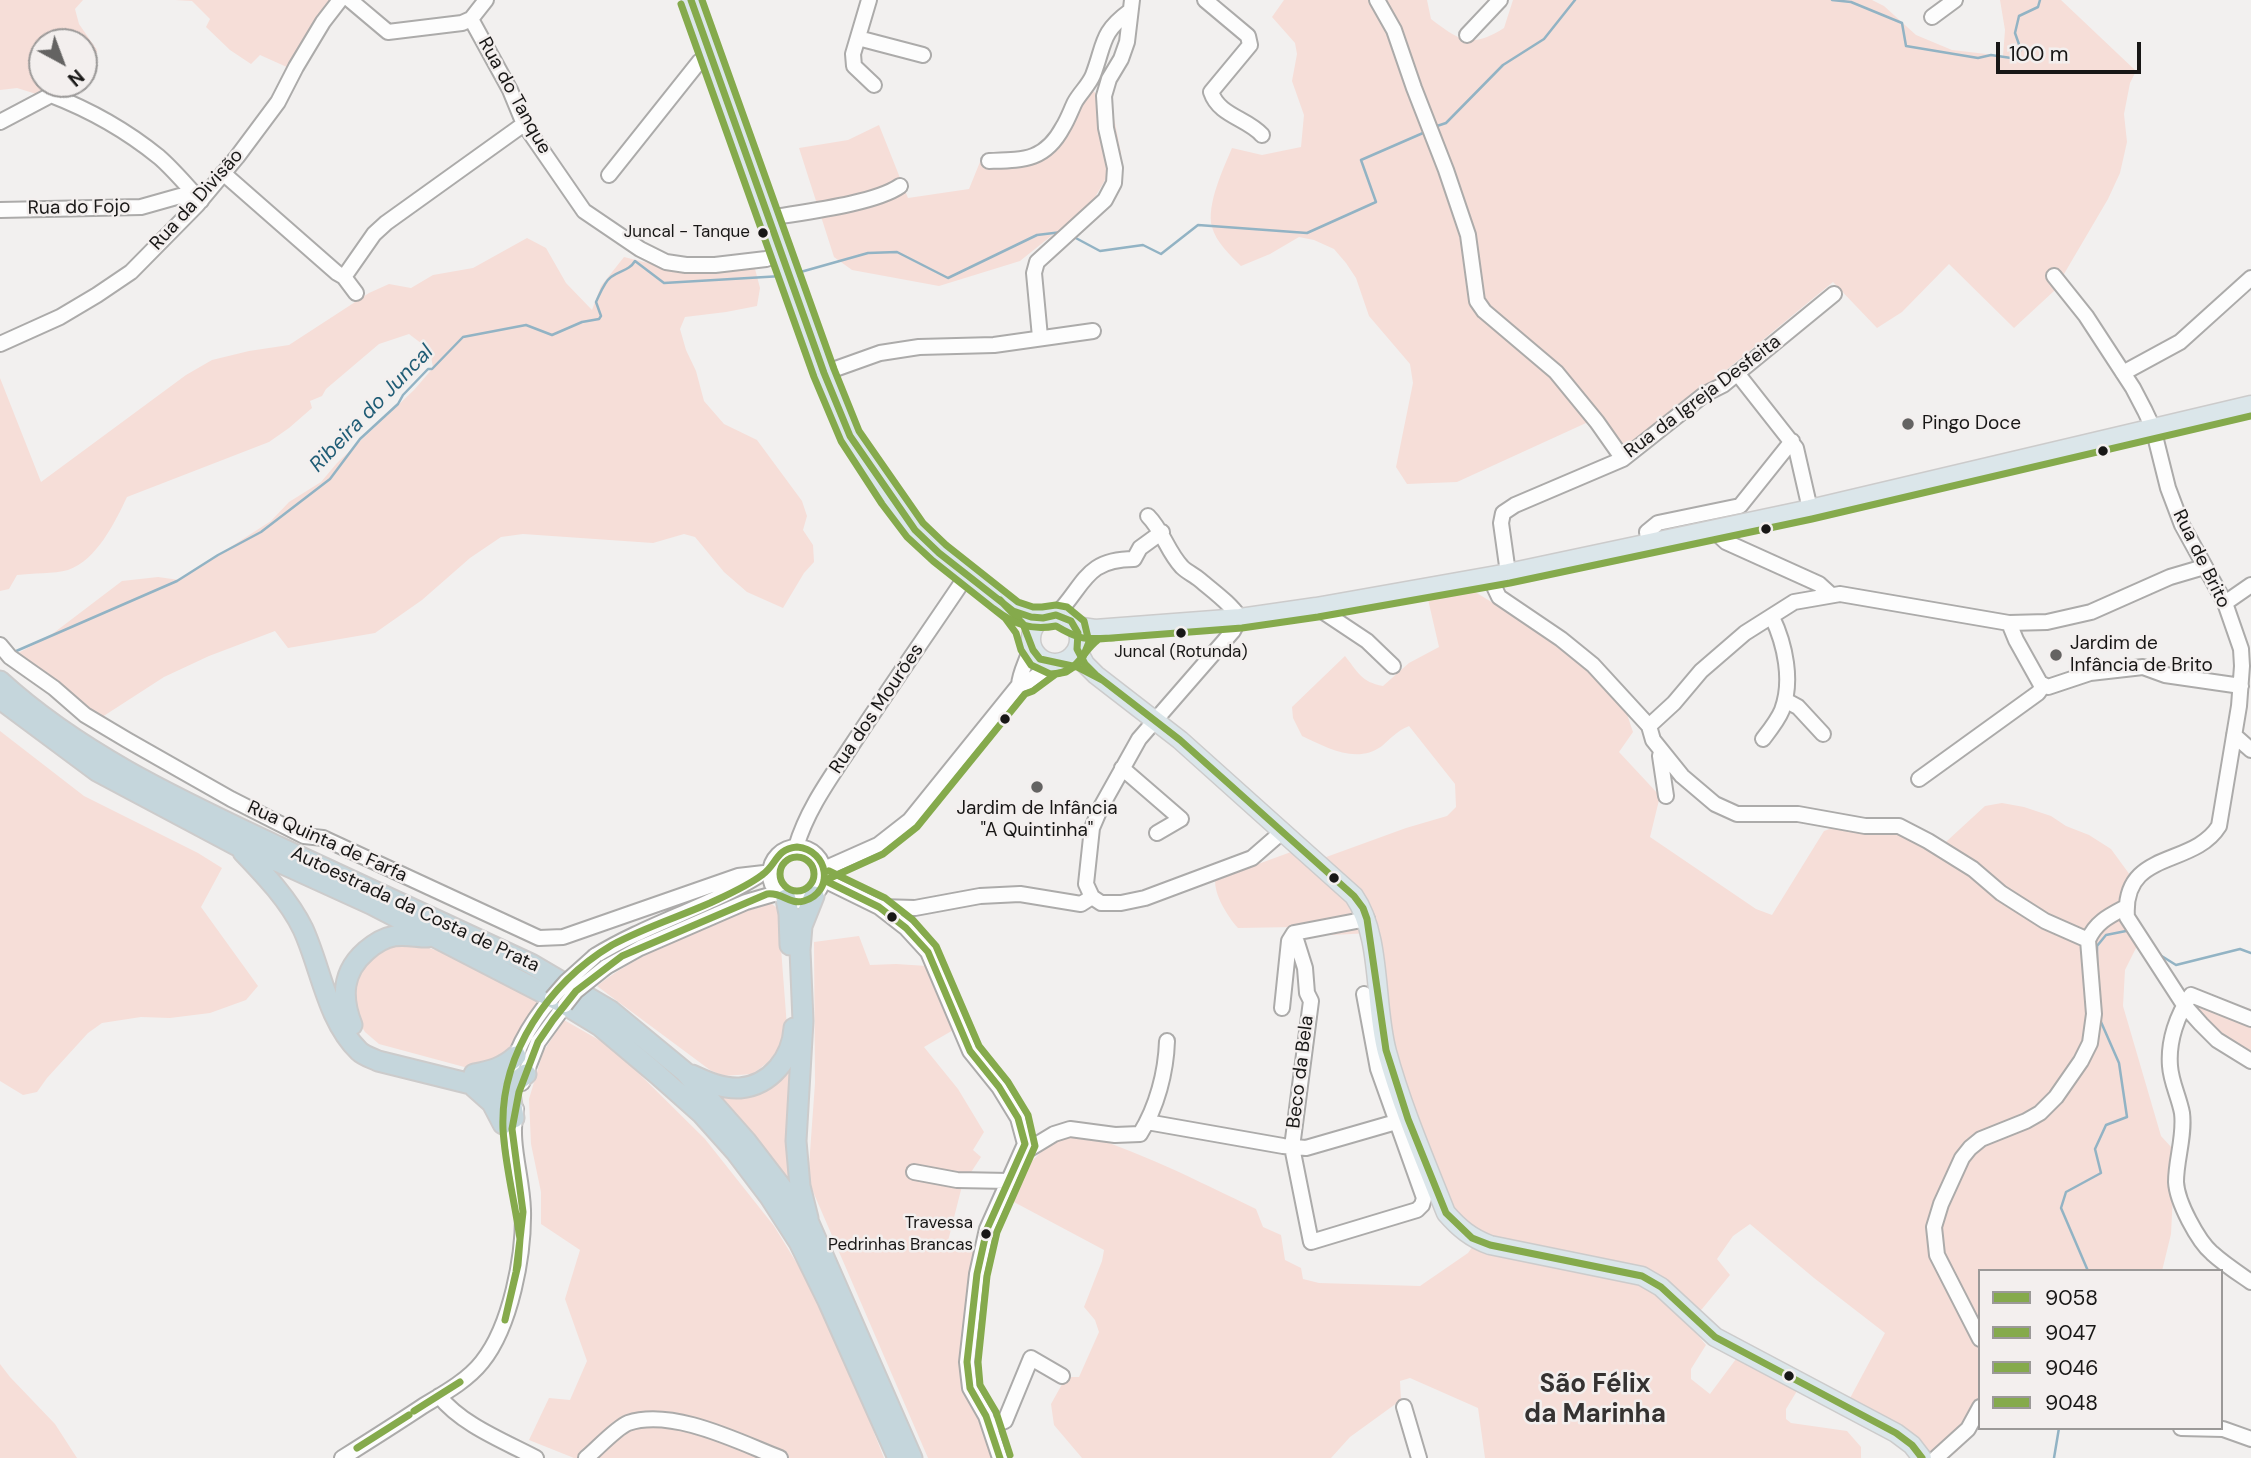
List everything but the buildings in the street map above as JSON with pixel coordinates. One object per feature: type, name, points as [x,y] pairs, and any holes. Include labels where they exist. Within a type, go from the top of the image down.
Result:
[{"type":"highway","name":"Autoestrada da Costa de Prata","points":[[0,681],[52,722],[106,759],[171,796],[531,964],[571,986],[611,1011],[685,1072],[746,1141],[809,1223],[912,1458]]},
{"type":"highway","name":"Autoestrada da Costa de Prata","points":[[0,699],[97,772],[238,846],[371,904],[540,990],[600,1026],[702,1114],[770,1197],[799,1242],[828,1301],[898,1458]]},
{"type":"highway","points":[[238,846],[282,896],[302,927],[334,1013],[346,1035],[361,1053],[378,1061],[472,1079],[510,1062],[516,1056]]},
{"type":"highway","points":[[685,1072],[718,1086],[739,1088],[763,1080],[773,1073],[788,1054],[794,1031],[789,914],[781,896]]},
{"type":"highway","points":[[809,1223],[800,1186],[796,1142],[803,1031],[800,950],[802,926],[814,897]]},
{"type":"highway","points":[[436,938],[394,936],[374,943],[358,957],[348,973],[344,990],[345,1007],[351,1025],[362,1039],[376,1049],[472,1079],[495,1090],[506,1088],[526,1074]]},
{"type":"highway","points":[[472,1079],[509,1121]]},
{"type":"highway","points":[[506,1088],[512,1099],[509,1121]]},
{"type":"main road","points":[[691,0],[849,436],[915,530],[939,553],[1013,611],[1086,633],[1095,629],[1240,618],[1508,573],[1810,509],[2251,405]]},
{"type":"main road","points":[[1013,611],[1039,658],[1096,675]]},
{"type":"main road","points":[[1031,642],[1037,623],[1067,628]]},
{"type":"main road","points":[[1057,663],[1068,660],[1067,628]]},
{"type":"main road","points":[[1067,628],[1085,664],[1096,675],[1180,740],[1354,896],[1363,908],[1367,919],[1386,1050],[1402,1121],[1446,1213],[1472,1238],[1490,1245],[1642,1276],[1661,1287],[1715,1337],[1896,1433],[1912,1445],[1922,1458]]},
{"type":"street","name":"Rua da Divisão","points":[[0,344],[60,317],[131,272],[199,203],[278,102],[323,22],[340,0]]},
{"type":"street","name":"Rua do Tanque","points":[[350,0],[387,32],[424,29],[471,19],[510,90],[524,124],[584,211],[639,249],[666,262],[686,265],[766,259],[781,254]]},
{"type":"street","points":[[471,19],[486,0]]},
{"type":"street","points":[[869,0],[853,54],[854,66],[874,85]]},
{"type":"street","points":[[1205,0],[1248,36],[1250,45],[1211,92],[1213,97],[1216,103],[1234,118],[1254,127],[1262,135]]},
{"type":"street","points":[[1377,0],[1394,30],[1468,235],[1477,300],[1484,311],[1556,372],[1623,459]]},
{"type":"street","points":[[1467,35],[1500,0]]},
{"type":"street","points":[[1932,17],[1955,0]]},
{"type":"street","points":[[989,160],[1024,160],[1037,155],[1050,145],[1062,130],[1076,101],[1092,77],[1105,36],[1131,6]]},
{"type":"street","points":[[1040,337],[1034,273],[1037,262],[1105,200],[1114,183],[1115,168],[1106,128],[1104,96],[1108,79],[1128,42],[1131,6]]},
{"type":"street","points":[[858,38],[923,55]]},
{"type":"street","points":[[609,175],[699,62],[710,54]]},
{"type":"street","points":[[0,122],[51,96],[75,104],[116,126],[160,158],[199,203]]},
{"type":"street","points":[[344,277],[374,234],[386,223],[524,124]]},
{"type":"street","points":[[223,173],[344,277],[356,293]]},
{"type":"street","points":[[769,219],[856,202],[890,193],[900,186]]},
{"type":"street","name":"Rua do Fojo","points":[[0,210],[141,207],[180,196],[199,203]]},
{"type":"street","name":"Rua de Brito","points":[[2054,276],[2086,316],[2133,388],[2153,428],[2168,488],[2182,525],[2225,603],[2241,649],[2241,686],[2245,709],[2234,735],[2218,826],[2214,834],[2203,843],[2144,872],[2130,887],[2125,901],[2126,907]]},
{"type":"street","points":[[2123,373],[2180,342],[2251,278]]},
{"type":"street","name":"Rua da Igreja Desfeita","points":[[1508,573],[1501,523],[1503,513],[1515,505],[1623,459],[1705,394],[1723,385],[1835,294]]},
{"type":"street","points":[[824,373],[880,353],[919,347],[994,345],[1093,331]]},
{"type":"street","points":[[1737,373],[1796,448],[1810,509]]},
{"type":"street","points":[[1649,543],[1647,532],[1658,523],[1741,506],[1792,441]]},
{"type":"street","points":[[1148,516],[1162,532],[1173,557],[1185,570],[1234,609],[1240,618],[1233,631],[1139,739],[1122,768],[1092,828],[1086,884],[1092,897],[1101,903],[1122,904],[1145,898],[1252,858],[1283,831]]},
{"type":"street","points":[[1713,530],[1726,542],[1819,584],[1830,594]]},
{"type":"street","points":[[1067,628],[1073,596],[1090,571],[1105,562],[1134,559],[1140,548],[1162,532]]},
{"type":"street","points":[[1649,726],[1700,671],[1745,633],[1794,602],[1830,594],[1881,600],[2010,623],[2047,622],[2091,612],[2170,577],[2204,567]]},
{"type":"street","name":"Rua dos Mourões","points":[[796,847],[807,816],[830,779],[967,575]]},
{"type":"street","points":[[1489,576],[1499,597],[1562,639],[1593,665],[1649,726],[1653,740],[1682,776],[1715,804],[1737,814],[1798,814],[1866,826],[1899,826],[1973,869],[2001,893],[2045,921],[2088,940]]},
{"type":"street","points":[[2225,603],[2251,585]]},
{"type":"street","points":[[1317,607],[1367,640],[1393,666]]},
{"type":"street","points":[[1763,738],[1782,712],[1785,700],[1787,661],[1772,617]]},
{"type":"street","points":[[2010,623],[2016,640],[2043,686],[2048,687],[2090,673],[2143,667],[2165,674],[2241,686]]},
{"type":"street","points":[[1019,685],[1031,642]]},
{"type":"street","name":"Rua Quinta de Farfa","points":[[0,645],[10,657],[54,688],[85,715],[231,799],[304,836],[323,838],[539,938],[563,937],[726,880],[767,870]]},
{"type":"street","points":[[824,874],[878,845],[910,820],[1019,685],[1057,663]]},
{"type":"street","points":[[1919,779],[2038,693],[2043,686]]},
{"type":"street","points":[[1785,700],[1798,707],[1823,734]]},
{"type":"street","points":[[2234,735],[2251,750]]},
{"type":"street","points":[[1661,752],[1666,796]]},
{"type":"street","points":[[1122,768],[1181,819],[1157,833]]},
{"type":"street","points":[[342,1458],[439,1396],[481,1364],[497,1341],[505,1321],[520,1243],[509,1121],[526,1074],[531,1039],[539,1012],[566,982],[600,961],[633,935],[741,888],[767,870],[786,849],[806,848],[821,860],[824,874],[822,886],[814,897],[803,901],[781,896],[746,902],[640,948],[600,961]]},
{"type":"street","points":[[767,870],[781,896]]},
{"type":"street","points":[[824,874],[879,906],[929,952],[970,1051],[999,1087],[1017,1118],[1025,1144],[987,1229],[977,1274],[967,1362],[970,1388],[989,1427],[1000,1458]]},
{"type":"street","points":[[879,906],[915,908],[980,896],[1020,894],[1081,904],[1092,897]]},
{"type":"street","points":[[1978,1335],[1937,1255],[1934,1227],[1941,1204],[1962,1158],[1970,1148],[1982,1139],[2040,1113],[2056,1097],[2081,1061],[2090,1042],[2094,1014],[2088,940],[2093,929],[2104,918],[2126,907],[2127,917],[2184,1005],[2217,1040],[2251,1061]]},
{"type":"street","points":[[906,928],[908,917],[915,908]]},
{"type":"street","points":[[1282,1008],[1289,941],[1294,933],[1367,919]]},
{"type":"street","name":"Beco da Bela","points":[[1294,933],[1305,968],[1307,993],[1311,1001],[1292,1147],[1311,1242],[1417,1210],[1422,1205],[1424,1198],[1402,1121]]},
{"type":"street","points":[[1147,1122],[1306,1148],[1402,1121],[1378,1069],[1364,995]]},
{"type":"street","points":[[2251,1019],[2191,996],[2177,1018],[2170,1066],[2182,1113],[2183,1130],[2176,1184],[2183,1208],[2202,1243],[2251,1282]]},
{"type":"street","points":[[506,1088],[516,1056],[531,1039]]},
{"type":"street","points":[[1021,1154],[1054,1134],[1070,1129],[1115,1135],[1140,1134],[1147,1122],[1166,1065],[1167,1041]]},
{"type":"street","points":[[914,1172],[957,1180],[1009,1181]]},
{"type":"street","points":[[989,1427],[1005,1421],[1031,1359],[1062,1376]]},
{"type":"street","points":[[439,1396],[447,1406],[484,1430],[536,1458]]},
{"type":"street","points":[[1404,1407],[1419,1458]]},
{"type":"street","points":[[1937,1458],[1968,1429],[1978,1411]]},
{"type":"street","points":[[586,1458],[626,1424],[655,1419],[699,1427],[780,1458]]},
{"type":"street","points":[[2223,1429],[2251,1439]]},
{"type":"shaded area","points":[[0,0],[83,0],[75,9],[82,28],[28,28],[28,91],[17,88],[0,90]]},
{"type":"shaded area","points":[[175,0],[335,0],[289,68],[260,55],[251,64],[230,50],[206,27],[210,19],[192,1]]},
{"type":"shaded area","points":[[1284,0],[1427,0],[1431,19],[1458,37],[1474,40],[1493,35],[1504,28],[1513,0],[1872,0],[1884,6],[1916,35],[1952,50],[2003,56],[2005,30],[2000,0],[2061,0],[2136,71],[2130,83],[2124,114],[2127,142],[2120,173],[2108,199],[2054,291],[2014,328],[1949,264],[1902,312],[1877,328],[1833,282],[1627,452],[1597,418],[1457,482],[1407,484],[1396,467],[1413,383],[1410,364],[1369,316],[1356,278],[1346,263],[1334,249],[1299,237],[1270,254],[1241,266],[1220,243],[1212,227],[1211,208],[1232,148],[1262,155],[1301,147],[1304,115],[1292,81],[1297,54],[1295,43],[1272,17]]},
{"type":"shaded area","points":[[1082,81],[1112,108],[1121,153],[1091,204],[1020,261],[939,286],[852,270],[834,257],[799,148],[848,140],[879,125],[908,198],[969,189],[980,162],[1023,162],[1042,153]]},
{"type":"shaded area","points":[[527,238],[546,248],[566,283],[592,310],[601,286],[624,257],[672,269],[714,274],[754,265],[760,288],[757,306],[685,317],[680,329],[704,401],[724,424],[757,440],[802,501],[807,516],[803,530],[813,545],[814,562],[804,573],[783,608],[747,592],[724,572],[695,537],[684,534],[653,543],[523,534],[501,537],[470,558],[422,600],[375,633],[288,648],[275,631],[209,656],[164,677],[99,719],[14,655],[47,638],[122,581],[158,577],[179,580],[271,521],[289,502],[321,482],[433,368],[430,350],[409,334],[379,344],[326,389],[322,396],[310,401],[312,408],[269,442],[127,497],[104,539],[88,558],[68,570],[17,575],[9,589],[0,591],[0,378],[41,482],[186,375],[212,360],[289,345],[369,293],[389,284],[411,288],[433,275],[473,268]]},
{"type":"shaded area","points":[[1467,587],[1542,633],[1582,662],[1625,708],[1633,732],[1619,752],[1660,796],[1650,837],[1756,909],[1772,915],[1824,831],[1838,826],[1868,834],[1904,835],[1935,852],[1985,806],[2002,803],[2051,816],[2066,826],[2089,835],[2111,849],[2130,875],[2134,885],[2114,907],[2116,916],[2139,942],[2125,970],[2123,1006],[2161,1136],[2172,1148],[2174,1174],[2171,1234],[2162,1269],[1978,1269],[1978,1420],[1967,1440],[1952,1455],[1933,1458],[1925,1449],[1849,1400],[1885,1333],[1750,1224],[1733,1236],[1717,1259],[1730,1275],[1702,1309],[1687,1322],[1706,1345],[1691,1369],[1691,1379],[1710,1394],[1736,1359],[1742,1361],[1797,1391],[1786,1409],[1786,1419],[1791,1423],[1847,1431],[1861,1447],[1861,1458],[1485,1458],[1478,1408],[1410,1378],[1400,1381],[1401,1400],[1350,1437],[1331,1458],[1082,1458],[1054,1425],[1051,1404],[1066,1377],[1079,1377],[1099,1332],[1095,1320],[1084,1307],[1104,1250],[1012,1201],[1024,1169],[1046,1147],[1073,1131],[1143,1156],[1256,1209],[1263,1227],[1281,1235],[1285,1260],[1301,1268],[1303,1279],[1319,1283],[1420,1286],[1468,1253],[1482,1233],[1460,1222],[1403,1088],[1371,933],[1332,935],[1295,927],[1238,928],[1221,903],[1215,881],[1216,875],[1239,871],[1291,852],[1307,864],[1447,816],[1456,807],[1455,784],[1409,726],[1372,751],[1352,754],[1331,749],[1302,736],[1293,718],[1292,707],[1345,656],[1365,679],[1383,686],[1409,663],[1439,647],[1427,595]]},
{"type":"shaded area","points":[[0,731],[84,796],[198,853],[222,868],[201,907],[258,986],[246,1000],[210,1013],[170,1018],[141,1017],[102,1023],[88,1033],[37,1092],[23,1095],[0,1081]]},
{"type":"shaded area","points":[[771,903],[778,909],[787,1027],[778,1049],[768,1062],[753,1074],[722,1076],[710,1070],[597,986],[636,960],[680,938]]},
{"type":"shaded area","points":[[859,936],[870,965],[927,966],[955,1029],[924,1047],[958,1089],[984,1132],[973,1150],[981,1157],[962,1186],[947,1245],[974,1251],[961,1359],[1000,1458],[928,1458],[808,1180],[815,1083],[814,942]]},
{"type":"shaded area","points":[[397,942],[415,944],[452,956],[541,1001],[511,1051],[496,1062],[468,1068],[379,1044],[365,1032],[354,1014],[353,983],[367,956]]},
{"type":"shaded area","points":[[2195,998],[2221,1000],[2251,1009],[2251,1055],[2217,1032],[2194,1005]]},
{"type":"shaded area","points":[[564,1020],[613,1048],[705,1139],[774,1226],[804,1275],[846,1361],[884,1458],[574,1458],[529,1440],[549,1398],[570,1400],[587,1361],[565,1299],[580,1250],[541,1224],[541,1192],[531,1144],[529,1099],[543,1052]]},
{"type":"shaded area","points":[[793,1061],[790,1185],[754,1135],[715,1091]]},
{"type":"shaded area","points":[[0,1364],[55,1424],[77,1458],[0,1458]]},
{"type":"waterway","name":"Ribeira do Juncal","points":[[1437,126],[1446,123],[1503,65],[1544,39],[1575,0]]},
{"type":"waterway","name":"Ribeira do Juncal","points":[[1832,0],[1851,2],[1902,23],[1906,46],[1978,58],[1991,55],[2011,58],[2021,50],[2015,33],[2019,16],[2038,7],[2040,0]]},
{"type":"waterway","name":"Ribeira do Juncal","points":[[1072,236],[1100,251],[1143,245],[1161,254],[1198,225],[1307,233],[1376,202],[1361,160],[1423,133]]},
{"type":"waterway","name":"Ribeira do Juncal","points":[[797,273],[868,253],[897,252],[948,278],[1037,235],[1062,232]]},
{"type":"waterway","name":"Ribeira do Juncal","points":[[14,652],[177,581],[261,532],[330,479],[360,439],[463,337],[526,325],[552,335],[582,322],[599,319],[601,316],[596,302],[604,285],[635,261],[664,283],[782,276]]},
{"type":"waterway","points":[[2097,966],[2097,946],[2106,935],[2126,931]]},
{"type":"waterway","points":[[2157,951],[2176,965],[2240,949],[2251,953]]},
{"type":"waterway","points":[[2087,1269],[2061,1208],[2066,1192],[2101,1173],[2095,1149],[2106,1125],[2127,1117],[2119,1063],[2100,1015]]},
{"type":"waterway","points":[[2054,1458],[2059,1430]]},
{"type":"transit line","name":"9058","points":[[691,0],[824,373],[850,436],[915,530],[939,553],[1013,611],[1031,617],[1056,615],[1071,621],[1078,633],[1077,649],[1085,664],[1096,675],[1180,740],[1354,896],[1367,919],[1386,1050],[1408,1119],[1446,1213],[1472,1238],[1490,1245],[1642,1276],[1661,1287],[1715,1337],[1896,1433],[1912,1445],[1922,1458]]},
{"type":"transit line","name":"9046","points":[[702,0],[834,369],[859,431],[923,523],[946,545],[1018,602],[1033,607],[1067,607],[1084,621],[1089,642],[1081,662],[1025,694],[917,827],[883,854],[828,879]]},
{"type":"transit line","name":"9047","points":[[681,4],[814,377],[841,441],[907,537],[1005,618],[1016,633],[1021,650],[1031,665],[1050,674],[1068,670],[1099,639],[1242,628],[1510,583],[1812,519],[2251,416]]},
{"type":"transit line","name":"9058","points":[[1000,600],[1023,624],[1033,650],[1040,659],[1077,667],[1102,680]]},
{"type":"transit line","name":"9047","points":[[994,609],[1023,625],[1039,628],[1056,626],[1084,638],[1114,638]]},
{"type":"transit line","name":"9048","points":[[797,847],[816,855],[821,863],[824,881],[814,896],[799,902],[767,894],[622,956],[576,991],[553,1020],[538,1042],[519,1092],[512,1129],[523,1212],[520,1239],[504,1143],[504,1101],[520,1047],[549,1000],[568,979],[612,945],[743,887],[767,871],[784,851],[797,847]]},
{"type":"transit line","name":"9046","points":[[797,857],[809,862],[814,874],[809,886],[797,891],[785,886],[780,874],[785,862],[797,857]]},
{"type":"transit line","name":"9046","points":[[829,871],[885,898],[913,920],[936,946],[979,1046],[1008,1082],[1028,1115],[1035,1146],[997,1232],[987,1276],[978,1362],[980,1385],[996,1412],[1010,1455]]},
{"type":"transit line","name":"9048","points":[[824,880],[879,907],[906,928],[928,952],[970,1051],[999,1087],[1018,1118],[1025,1144],[987,1229],[977,1274],[967,1362],[970,1388],[986,1416],[1000,1458]]},
{"type":"transit line","name":"9048","points":[[505,1320],[520,1239]]},
{"type":"transit line","name":"9048","points":[[505,1320],[518,1265],[520,1239]]},
{"type":"transit line","name":"9048","points":[[414,1411],[460,1382]]},
{"type":"transit line","name":"9048","points":[[414,1411],[460,1382]]},
{"type":"transit line","name":"9048","points":[[357,1448],[409,1415]]},
{"type":"transit line","name":"9048","points":[[357,1448],[409,1415]]},
{"type":"place","name":"Juncal - Tanque","points":[[763,233]]},
{"type":"place","name":"Pingo Doce","points":[[1908,424]]},
{"type":"place","name":"Juncal (Rotunda)","points":[[1181,633]]},
{"type":"place","name":"Jardim de Infância de Brito","points":[[2056,655]]},
{"type":"place","name":"Jardim de Infância \"A Quintinha\"","points":[[1037,787]]},
{"type":"place","name":"Travessa Pedrinhas Brancas","points":[[986,1234]]},
{"type":"district","name":"São Félix da Marinha","points":[[1595,1400]]}]
